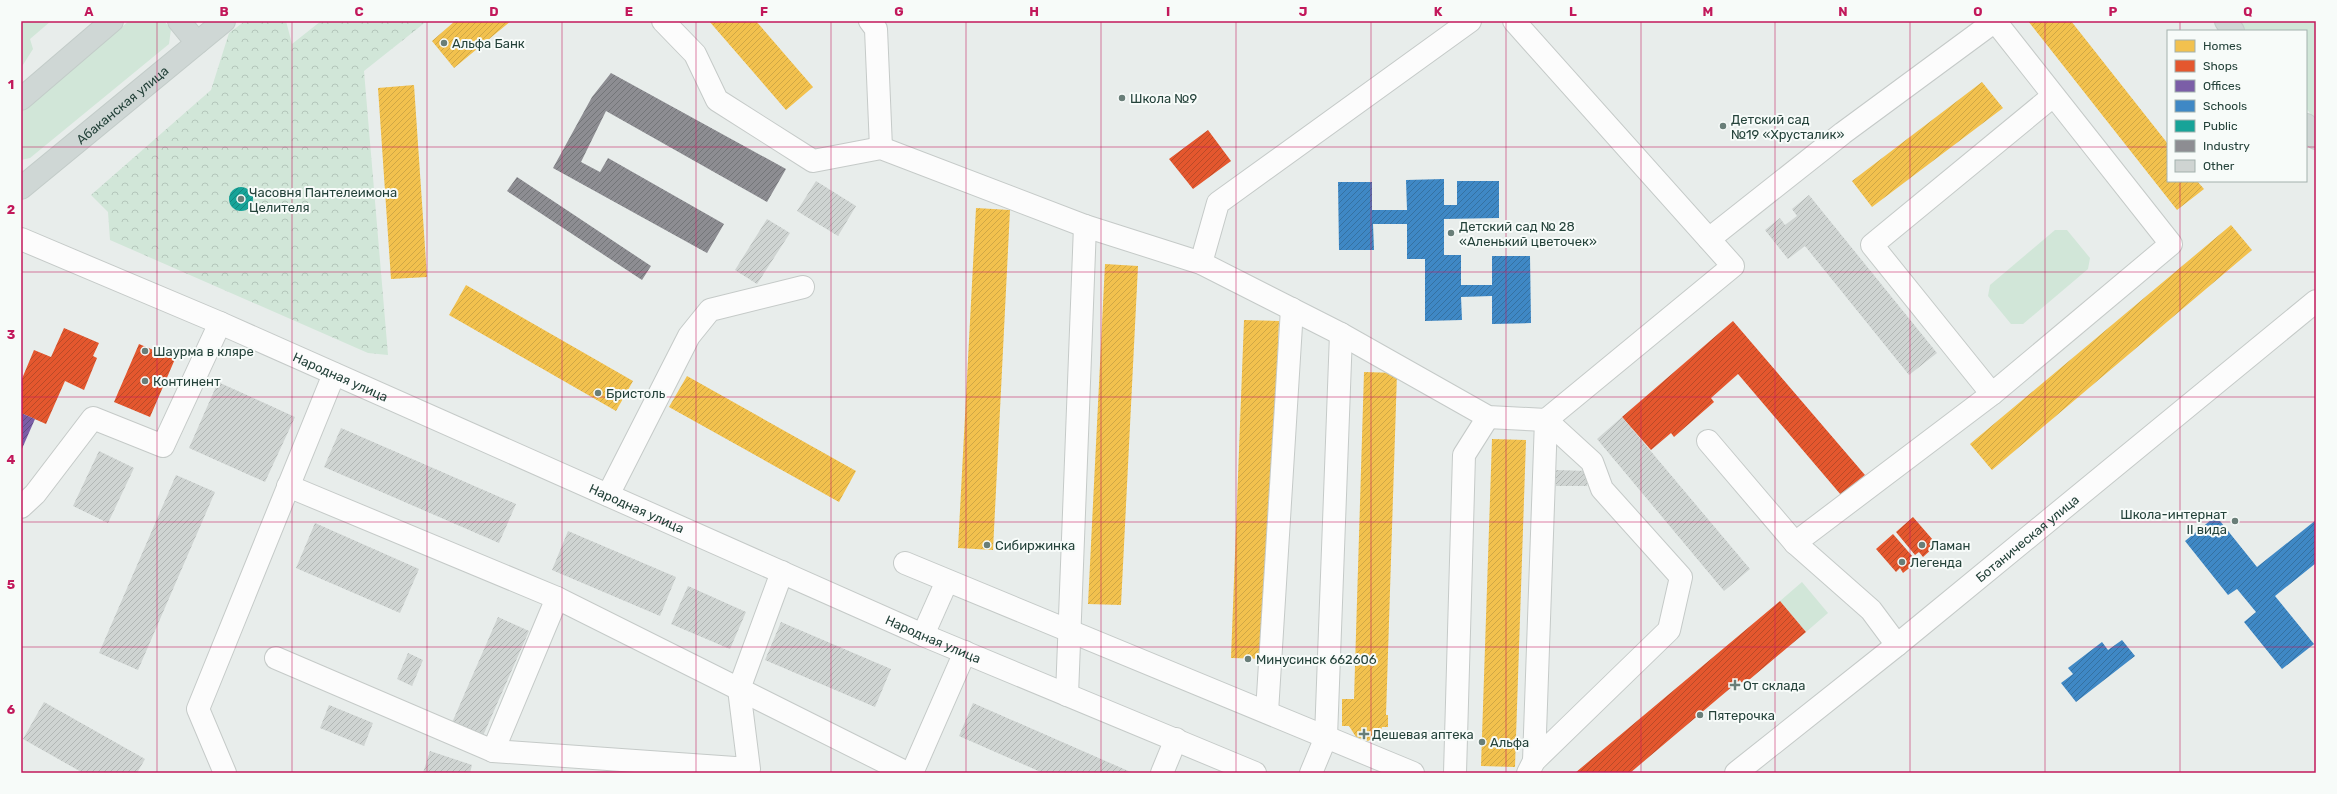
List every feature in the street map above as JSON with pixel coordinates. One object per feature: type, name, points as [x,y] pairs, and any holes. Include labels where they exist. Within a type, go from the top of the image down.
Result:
[{"type":"main road","points":[[21,99],[112,21]]},
{"type":"main road","points":[[179,21],[197,43]]},
{"type":"main road","name":"Абаканская улица","points":[[21,188],[30,176],[224,21]]},
{"type":"main road","points":[[2226,21],[2232,30]]},
{"type":"main road","points":[[2307,126],[2316,138]]},
{"type":"street","points":[[663,21],[695,54],[717,100],[813,161],[880,148],[1085,226],[1201,263],[1341,334],[1488,417],[1546,420],[1592,462],[1602,489],[1681,577],[1669,630],[1531,767]]},
{"type":"street","points":[[870,21],[876,29],[880,148]]},
{"type":"street","points":[[1201,263],[1218,203],[1470,21]]},
{"type":"street","points":[[1514,21],[1733,266],[1546,420],[1531,767]]},
{"type":"street","points":[[1709,239],[1849,129],[1995,21],[2171,244],[1992,394],[1795,543]]},
{"type":"street","points":[[2214,21],[2227,30]]},
{"type":"street","points":[[1992,394],[1872,245],[2053,96]]},
{"type":"street","points":[[1067,695],[1085,226]]},
{"type":"street","name":"Народная улица","points":[[21,239],[220,323],[923,635],[1176,739],[1248,772]]},
{"type":"street","points":[[608,495],[689,336],[710,310],[803,286]]},
{"type":"street","name":"Ботаническая улица","points":[[1736,773],[1897,644],[2316,301]]},
{"type":"street","points":[[1267,712],[1292,309]]},
{"type":"street","points":[[21,507],[35,494],[93,418],[162,446],[220,323]]},
{"type":"street","points":[[1311,773],[1326,737],[1341,334]]},
{"type":"street","points":[[225,773],[198,709],[334,374]]},
{"type":"street","points":[[1455,773],[1464,455],[1488,417]]},
{"type":"street","points":[[1708,441],[1795,543],[1871,610],[1897,644]]},
{"type":"street","points":[[288,486],[557,598],[906,773]]},
{"type":"street","points":[[905,564],[1267,712],[1405,772]]},
{"type":"street","points":[[276,658],[492,751],[749,769],[739,689],[782,572]]},
{"type":"street","points":[[923,635],[947,581]]},
{"type":"street","points":[[492,751],[557,598]]},
{"type":"street","points":[[912,773],[965,652]]},
{"type":"street","points":[[1162,773],[1176,739]]},
{"type":"green space","points":[[21,21],[51,21],[30,39],[33,49],[21,68]]},
{"type":"green space","points":[[129,21],[164,21],[171,29],[169,44],[30,158],[21,160],[21,112]]},
{"type":"green space","points":[[245,21],[286,21],[292,44],[321,21],[427,21],[364,71],[388,355],[368,353],[110,240],[108,212],[91,195],[211,90],[229,33]]},
{"type":"green space","points":[[2238,21],[2316,21],[2316,121],[2307,109],[2307,30],[2245,30]]},
{"type":"green space","points":[[2055,230],[2067,230],[2090,258],[2088,269],[2023,324],[2011,324],[1988,296],[1990,285]]},
{"type":"green space","points":[[1802,582],[1828,613],[1806,632],[1780,601]]},
{"type":"building: Homes","points":[[455,21],[511,21],[454,68],[432,41]]},
{"type":"building: Homes","points":[[709,21],[756,21],[813,87],[786,110]]},
{"type":"building: Homes","points":[[2028,21],[2071,21],[2167,143],[2167,182],[2198,182],[2204,189],[2177,210]]},
{"type":"building: Homes","points":[[1982,82],[2003,108],[1872,207],[1852,181]]},
{"type":"building: Homes","points":[[414,85],[427,277],[391,279],[378,88]]},
{"type":"building: Homes","points":[[976,208],[1010,210],[993,550],[958,548]]},
{"type":"building: Homes","points":[[2231,225],[2252,250],[1992,470],[1970,444]]},
{"type":"building: Homes","points":[[1105,264],[1138,266],[1121,605],[1088,604]]},
{"type":"building: Homes","points":[[466,285],[633,381],[616,411],[449,315]]},
{"type":"building: Homes","points":[[1244,320],[1279,321],[1266,659],[1231,658]]},
{"type":"building: Homes","points":[[1364,372],[1397,373],[1386,715],[1388,715],[1388,727],[1382,727],[1380,734],[1368,741],[1356,737],[1349,726],[1342,726],[1342,699],[1354,699]]},
{"type":"building: Homes","points":[[687,376],[856,471],[839,502],[669,407]]},
{"type":"building: Homes","points":[[1492,439],[1526,440],[1515,767],[1481,766]]},
{"type":"building: Shops","points":[[1208,130],[1231,161],[1193,189],[1169,159]]},
{"type":"building: Shops","points":[[1733,321],[1865,475],[1841,495],[1738,374],[1711,398],[1714,402],[1674,437],[1671,433],[1651,450],[1622,417]]},
{"type":"building: Shops","points":[[64,328],[99,343],[93,356],[97,358],[84,390],[65,381],[46,424],[21,413],[21,381],[34,350],[51,357]]},
{"type":"building: Shops","name":"Континент","points":[[139,344],[175,359],[150,417],[114,402]]},
{"type":"building: Shops","points":[[1913,517],[1933,540],[1929,544],[1933,548],[1923,557],[1919,552],[1915,555],[1896,532]]},
{"type":"building: Shops","points":[[1893,534],[1913,557],[1909,561],[1913,565],[1903,573],[1900,568],[1896,572],[1876,549]]},
{"type":"building: Shops","points":[[1780,601],[1806,632],[1743,685],[1740,680],[1630,773],[1575,773]]},
{"type":"building: Offices","points":[[21,413],[35,419],[21,451]]},
{"type":"building: Schools","points":[[1444,179],[1444,205],[1457,205],[1457,181],[1499,181],[1499,218],[1444,219],[1444,255],[1461,255],[1461,285],[1492,285],[1492,256],[1530,256],[1531,323],[1492,324],[1492,296],[1461,297],[1462,320],[1425,321],[1425,259],[1407,259],[1407,224],[1373,224],[1374,250],[1339,250],[1338,182],[1372,182],[1372,210],[1407,210],[1406,180]]},
{"type":"building: Schools","points":[[2216,516],[2257,567],[2316,520],[2316,563],[2275,596],[2314,644],[2282,669],[2244,622],[2256,612],[2237,589],[2228,595],[2185,541]]},
{"type":"building: Schools","points":[[2122,640],[2135,656],[2076,702],[2061,683],[2073,674],[2068,668],[2102,642],[2108,650]]},
{"type":"building: Public","name":"Часовня Пантелеимона Целителя","points":[[241,187],[246,188],[252,194],[252,204],[246,210],[241,211],[236,210],[230,204],[229,199],[230,194],[236,188]]},
{"type":"building: Industry","points":[[611,73],[786,169],[767,202],[606,111],[581,162],[600,172],[608,158],[724,224],[707,253],[553,168],[592,97]]},
{"type":"building: Industry","points":[[517,177],[651,266],[642,280],[507,191]]},
{"type":"building: Other","points":[[816,181],[856,206],[838,236],[797,211]]},
{"type":"building: Other","points":[[1809,195],[1937,353],[1909,375],[1805,246],[1788,259],[1765,230],[1780,218],[1785,225],[1797,216],[1792,209]]},
{"type":"building: Other","points":[[767,219],[790,233],[757,284],[735,270]]},
{"type":"building: Other","points":[[218,382],[295,417],[265,482],[189,448]]},
{"type":"building: Other","points":[[1622,417],[1750,569],[1724,591],[1597,439]]},
{"type":"building: Other","points":[[341,428],[516,504],[499,543],[324,467]]},
{"type":"building: Other","points":[[99,451],[134,468],[108,523],[73,506]]},
{"type":"building: Other","points":[[1556,470],[1587,471],[1587,486],[1556,486]]},
{"type":"building: Other","points":[[176,475],[215,492],[138,670],[99,653]]},
{"type":"building: Other","points":[[315,523],[419,569],[400,613],[296,568]]},
{"type":"building: Other","points":[[568,531],[676,577],[660,616],[552,570]]},
{"type":"building: Other","points":[[688,586],[746,612],[730,649],[671,624]]},
{"type":"building: Other","points":[[498,617],[529,631],[482,738],[451,725]]},
{"type":"building: Other","points":[[781,622],[891,669],[875,707],[765,660]]},
{"type":"building: Other","points":[[408,653],[423,660],[412,686],[397,679]]},
{"type":"building: Other","points":[[44,702],[145,759],[137,773],[83,773],[23,739]]},
{"type":"building: Other","points":[[973,703],[1133,773],[1043,773],[959,736]]},
{"type":"building: Other","points":[[329,705],[373,723],[364,746],[320,728]]},
{"type":"building: Other","points":[[430,751],[472,765],[470,773],[423,773]]},
{"type":"place","name":"Альфа Банк","points":[[444,43]]},
{"type":"place","name":"Школа №9","points":[[1122,98]]},
{"type":"place","name":"Детский сад №19 «Хрусталик»","points":[[1723,126]]},
{"type":"place","name":"Часовня Пантелеимона Целителя","points":[[241,199]]},
{"type":"place","name":"Детский сад № 28 «Аленький цветочек»","points":[[1451,233]]},
{"type":"place","name":"Шаурма в кляре","points":[[145,351]]},
{"type":"place","name":"Континент","points":[[145,381]]},
{"type":"place","name":"Бристоль","points":[[598,393]]},
{"type":"place","name":"Школа-интернат II вида","points":[[2235,521]]},
{"type":"place","name":"Сибиржинка","points":[[987,545]]},
{"type":"place","name":"Ламан","points":[[1922,545]]},
{"type":"place","name":"Легенда","points":[[1902,562]]},
{"type":"place","name":"Минусинск 662606","points":[[1248,659]]},
{"type":"place","name":"От склада","points":[[1735,685]]},
{"type":"place","name":"Пятерочка","points":[[1700,715]]},
{"type":"place","name":"Дешевая аптека","points":[[1364,734]]},
{"type":"place","name":"Альфа","points":[[1482,742]]}]
